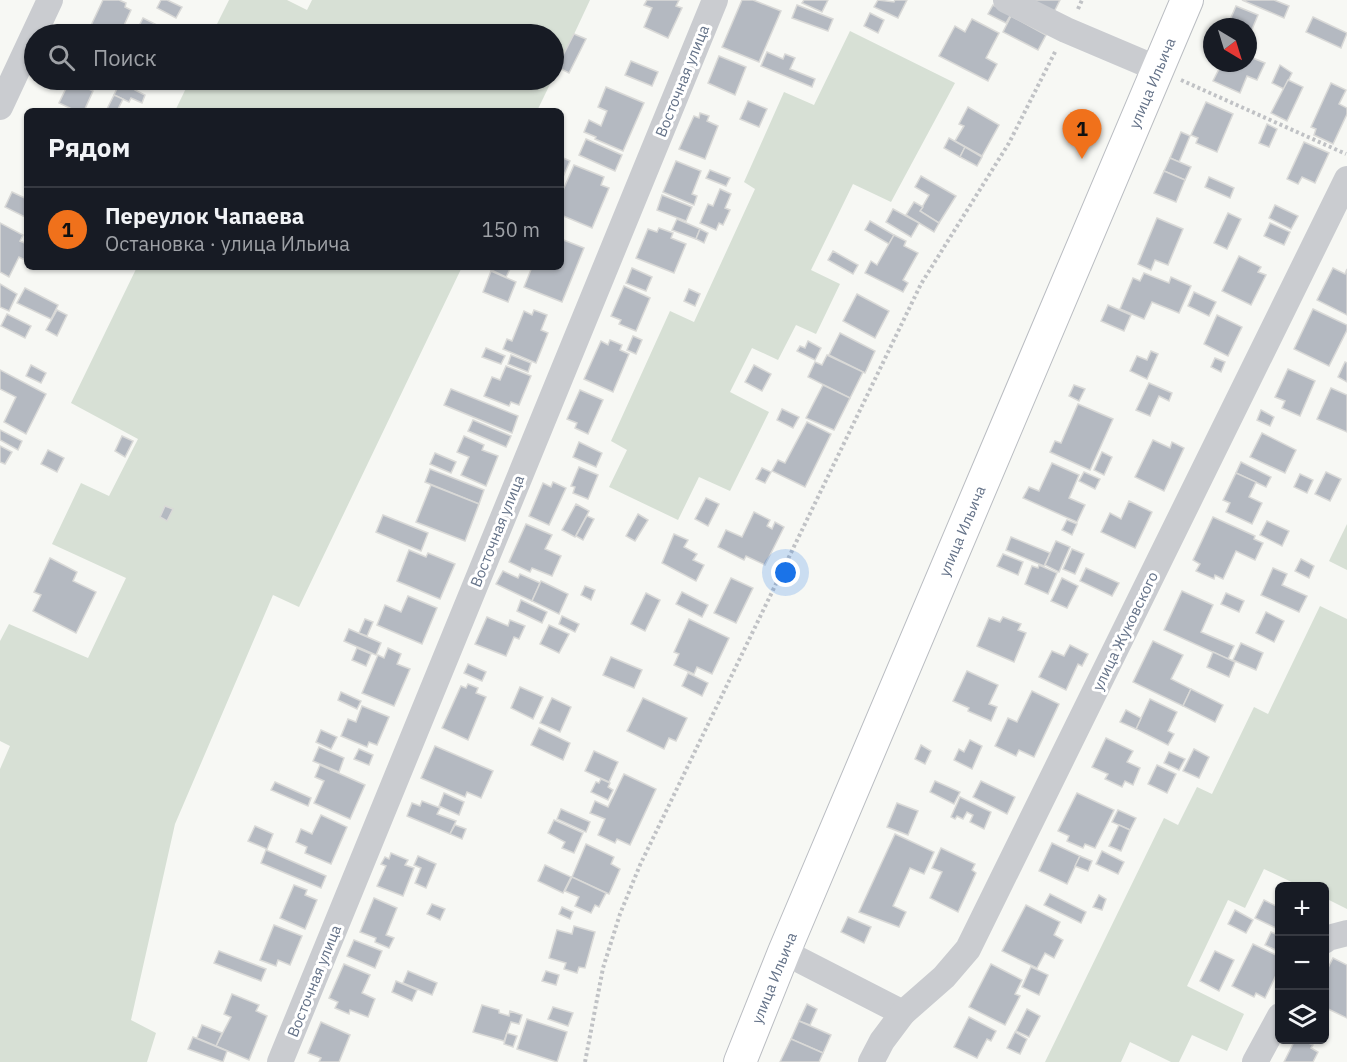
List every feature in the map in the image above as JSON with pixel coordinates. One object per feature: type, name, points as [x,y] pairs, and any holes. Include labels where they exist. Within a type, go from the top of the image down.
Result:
[{"type":"main road","name":"улица Ильича","points":[[740,1062],[784,952],[1187,0]]},
{"type":"street","points":[[39,24],[50,0]]},
{"type":"street","name":"Восточная улица","points":[[280,1062],[716,0]]},
{"type":"street","points":[[1006,0],[1066,30],[1158,69]]},
{"type":"street","points":[[0,107],[24,56]]},
{"type":"street","name":"улица Жуковского","points":[[871,1062],[882,1041],[903,1013],[944,977],[969,949],[1347,179]]},
{"type":"street","points":[[1329,938],[1347,933]]},
{"type":"street","points":[[784,952],[903,1013]]},
{"type":"street","points":[[1255,1062],[1275,1025]]},
{"type":"path","points":[[585,1062],[603,968],[620,914],[640,865],[921,284],[1009,143],[1082,0]]},
{"type":"path","points":[[1158,69],[1347,155]]},
{"type":"shaded area","points":[[229,0],[287,0],[307,10],[312,0],[590,0],[564,56],[564,24],[217,24]]},
{"type":"shaded area","points":[[850,31],[955,83],[891,202],[853,184],[811,270],[840,284],[816,334],[796,325],[778,360],[752,348],[730,392],[769,412],[730,491],[699,477],[678,520],[609,487],[627,450],[611,441],[670,311],[694,322],[755,189],[744,182],[784,92],[814,105]]},
{"type":"shaded area","points":[[185,90],[547,90],[538,108],[176,108]]},
{"type":"shaded area","points":[[136,270],[461,270],[299,607],[273,595],[175,824],[131,1020],[156,1033],[147,1062],[0,1062],[0,769],[10,746],[0,741],[0,641],[9,624],[88,658],[126,578],[52,544],[81,483],[109,496],[138,439],[71,403]]},
{"type":"shaded area","points":[[1347,524],[1347,570],[1329,561]]},
{"type":"shaded area","points":[[1320,606],[1347,619],[1347,909],[1329,900],[1329,882],[1292,882],[1264,869],[1245,908],[1228,900],[1187,986],[1244,1014],[1227,1051],[1192,1035],[1179,1062],[1171,1062],[1130,1042],[1121,1062],[1045,1062],[1164,818],[1178,825],[1197,787],[1212,794],[1254,707],[1268,714]]},
{"type":"building","points":[[103,0],[119,0],[126,3],[125,7],[131,10],[125,24],[92,24]]},
{"type":"building","points":[[161,0],[167,0],[182,7],[176,18],[157,8]]},
{"type":"building","points":[[647,0],[679,0],[676,6],[682,8],[668,38],[644,27],[652,8],[644,5]]},
{"type":"building","points":[[742,0],[753,0],[781,11],[759,62],[722,47]]},
{"type":"building","points":[[804,0],[828,0],[822,12],[802,3]]},
{"type":"building","points":[[878,0],[894,2],[895,0],[907,0],[898,18],[874,7]]},
{"type":"building","points":[[1031,0],[1060,0],[1054,12]]},
{"type":"building","points":[[1242,0],[1274,0],[1289,6],[1284,18]]},
{"type":"building","points":[[797,5],[833,19],[828,31],[792,18]]},
{"type":"building","points":[[993,5],[1011,14],[1006,23],[988,14]]},
{"type":"building","points":[[1236,6],[1258,15],[1257,18],[1231,18]]},
{"type":"building","points":[[870,13],[884,20],[878,33],[864,26]]},
{"type":"building","points":[[1011,16],[1046,35],[1038,50],[1003,32]]},
{"type":"building","points":[[1313,17],[1347,33],[1341,48],[1306,32]]},
{"type":"building","points":[[143,18],[155,24],[140,24]]},
{"type":"building","points":[[972,19],[999,33],[986,58],[997,64],[988,81],[939,56],[955,26],[965,32]]},
{"type":"building","points":[[574,34],[586,39],[569,73],[564,70],[564,53]]},
{"type":"building","points":[[767,52],[783,59],[785,54],[795,58],[790,69],[815,79],[812,87],[761,66]]},
{"type":"building","points":[[719,56],[746,67],[735,95],[708,83]]},
{"type":"building","points":[[1257,60],[1265,63],[1257,80],[1247,76],[1240,93],[1213,81],[1218,72],[1257,72]]},
{"type":"building","points":[[631,61],[658,72],[652,86],[625,75]]},
{"type":"building","points":[[1280,65],[1292,73],[1284,89],[1272,83]]},
{"type":"building","points":[[1288,80],[1303,87],[1287,121],[1271,113]]},
{"type":"building","points":[[1331,83],[1346,90],[1339,104],[1347,108],[1347,114],[1333,144],[1314,135],[1316,129],[1311,127]]},
{"type":"building","points":[[606,87],[644,103],[623,151],[584,132],[589,120],[601,126],[607,111],[598,107]]},
{"type":"building","points":[[65,90],[93,91],[85,108],[70,108],[59,103]]},
{"type":"building","points":[[116,90],[135,90],[145,95],[142,103],[131,98],[129,102],[114,95]]},
{"type":"building","points":[[114,95],[123,99],[118,108],[108,108]]},
{"type":"building","points":[[748,101],[767,109],[759,127],[740,119]]},
{"type":"building","points":[[1206,102],[1233,114],[1217,152],[1196,143],[1198,138],[1191,135]]},
{"type":"building","points":[[968,107],[999,125],[982,156],[955,141],[964,126],[959,124]]},
{"type":"building","points":[[700,113],[709,116],[707,121],[718,126],[705,159],[679,149],[694,116],[699,118]]},
{"type":"building","points":[[1267,124],[1277,129],[1269,147],[1259,143]]},
{"type":"building","points":[[1181,132],[1190,136],[1179,162],[1170,158]]},
{"type":"building","points":[[949,138],[965,147],[960,157],[944,148]]},
{"type":"building","points":[[586,139],[622,155],[615,171],[579,155]]},
{"type":"building","points":[[1304,142],[1329,153],[1315,183],[1302,177],[1298,184],[1287,179]]},
{"type":"building","points":[[965,147],[982,157],[977,166],[960,157]]},
{"type":"building","points":[[564,158],[570,161],[564,175]]},
{"type":"building","points":[[1170,158],[1191,167],[1185,180],[1164,171]]},
{"type":"building","points":[[676,161],[701,171],[692,194],[697,196],[694,205],[663,192]]},
{"type":"building","points":[[574,165],[604,177],[601,185],[609,188],[592,228],[564,216],[564,188]]},
{"type":"building","points":[[710,170],[730,178],[726,186],[706,178]]},
{"type":"building","points":[[1164,171],[1185,180],[1176,202],[1154,193]]},
{"type":"building","points":[[921,176],[956,196],[939,223],[920,211],[929,195],[915,187]]},
{"type":"building","points":[[1209,177],[1234,188],[1230,198],[1205,187]]},
{"type":"building","points":[[720,189],[731,194],[725,208],[730,210],[723,225],[719,223],[716,230],[700,223],[708,204],[713,206]]},
{"type":"building","points":[[12,192],[24,198],[24,216],[5,207]]},
{"type":"building","points":[[662,195],[692,207],[686,221],[657,210]]},
{"type":"building","points":[[914,202],[923,207],[920,211],[939,223],[934,232],[906,215]]},
{"type":"building","points":[[1275,205],[1298,216],[1291,229],[1269,218]]},
{"type":"building","points":[[893,209],[919,223],[911,237],[886,222]]},
{"type":"building","points":[[1228,213],[1241,219],[1227,249],[1214,243]]},
{"type":"building","points":[[1157,218],[1183,229],[1168,265],[1155,260],[1151,270],[1138,264]]},
{"type":"building","points":[[677,219],[700,229],[696,239],[672,230]]},
{"type":"building","points":[[870,221],[894,235],[889,244],[865,230]]},
{"type":"building","points":[[0,223],[23,235],[20,241],[24,243],[24,260],[19,257],[9,277],[0,272]]},
{"type":"building","points":[[1270,223],[1290,232],[1284,245],[1264,236]]},
{"type":"building","points":[[659,228],[673,233],[671,238],[686,244],[674,273],[636,258],[648,229],[657,232]]},
{"type":"building","points":[[700,229],[708,233],[704,243],[696,239]]},
{"type":"building","points":[[894,235],[906,241],[904,246],[918,253],[903,280],[908,283],[903,292],[865,273],[871,261],[877,265]]},
{"type":"building","points":[[564,240],[584,248],[562,302],[524,287],[531,270],[564,270]]},
{"type":"building","points":[[833,251],[858,265],[853,274],[828,260]]},
{"type":"building","points":[[1239,256],[1261,267],[1258,272],[1266,275],[1251,305],[1222,291]]},
{"type":"building","points":[[632,268],[652,277],[646,291],[626,283]]},
{"type":"building","points":[[1333,268],[1345,274],[1347,269],[1347,315],[1317,300]]},
{"type":"building","points":[[491,270],[510,270],[506,277]]},
{"type":"building","points":[[491,271],[516,282],[508,302],[483,292]]},
{"type":"building","points":[[1144,273],[1169,283],[1171,277],[1191,286],[1179,313],[1152,302],[1144,319],[1120,309],[1133,278],[1140,281]]},
{"type":"building","points":[[0,284],[17,294],[9,311],[0,307]]},
{"type":"building","points":[[624,286],[650,298],[636,331],[619,324],[621,320],[611,316]]},
{"type":"building","points":[[25,288],[58,305],[51,319],[17,303]]},
{"type":"building","points":[[689,289],[700,294],[695,306],[684,301]]},
{"type":"building","points":[[1194,292],[1216,302],[1209,316],[1188,306]]},
{"type":"building","points":[[857,294],[889,311],[875,338],[843,321]]},
{"type":"building","points":[[1108,305],[1131,315],[1124,331],[1101,321]]},
{"type":"building","points":[[1313,309],[1347,325],[1347,330],[1329,366],[1294,349]]},
{"type":"building","points":[[57,310],[67,315],[57,336],[46,330]]},
{"type":"building","points":[[534,310],[547,315],[541,330],[548,333],[536,363],[503,349],[507,339],[512,341],[524,311],[532,315]]},
{"type":"building","points":[[7,314],[31,326],[25,338],[1,326]]},
{"type":"building","points":[[1217,315],[1242,327],[1228,356],[1204,344]]},
{"type":"building","points":[[840,333],[875,351],[865,373],[829,355]]},
{"type":"building","points":[[633,336],[642,340],[636,354],[627,350]]},
{"type":"building","points":[[610,340],[622,345],[620,350],[629,354],[613,392],[584,379],[601,341],[608,345]]},
{"type":"building","points":[[808,341],[821,348],[815,360],[797,351],[800,346],[805,348]]},
{"type":"building","points":[[486,348],[505,356],[501,364],[482,357]]},
{"type":"building","points":[[1151,351],[1158,354],[1147,379],[1130,371],[1137,356],[1147,360]]},
{"type":"building","points":[[511,355],[531,363],[528,372],[508,364]]},
{"type":"building","points":[[827,355],[863,372],[850,398],[808,377],[815,362],[822,365]]},
{"type":"building","points":[[1215,358],[1225,362],[1221,372],[1211,367]]},
{"type":"building","points":[[1345,362],[1347,363],[1347,382],[1338,377]]},
{"type":"building","points":[[31,365],[46,373],[41,383],[26,376]]},
{"type":"building","points":[[754,365],[771,374],[762,391],[745,382]]},
{"type":"building","points":[[506,366],[531,376],[519,405],[511,402],[509,406],[484,396],[492,377],[500,380]]},
{"type":"building","points":[[1288,369],[1315,381],[1300,416],[1282,408],[1285,401],[1275,397]]},
{"type":"building","points":[[0,370],[46,394],[26,434],[4,422],[16,397],[0,389]]},
{"type":"building","points":[[1149,383],[1172,393],[1169,401],[1159,396],[1150,416],[1136,410]]},
{"type":"building","points":[[823,385],[850,398],[834,430],[806,418]]},
{"type":"building","points":[[1074,385],[1085,389],[1079,401],[1069,396]]},
{"type":"building","points":[[1331,388],[1347,395],[1347,432],[1317,419]]},
{"type":"building","points":[[451,389],[518,416],[512,433],[444,405]]},
{"type":"building","points":[[580,390],[603,400],[588,434],[575,428],[577,423],[567,419]]},
{"type":"building","points":[[1078,404],[1113,419],[1090,470],[1050,452],[1055,441],[1061,443]]},
{"type":"building","points":[[782,409],[799,417],[793,428],[777,420]]},
{"type":"building","points":[[1261,410],[1274,417],[1270,426],[1257,420]]},
{"type":"building","points":[[473,420],[511,436],[506,447],[468,431]]},
{"type":"building","points":[[807,422],[831,434],[805,487],[772,471],[778,460],[785,463]]},
{"type":"building","points":[[0,430],[22,441],[18,450],[0,440]]},
{"type":"building","points":[[1262,433],[1296,450],[1285,473],[1250,457]]},
{"type":"building","points":[[122,436],[133,441],[125,457],[115,451]]},
{"type":"building","points":[[464,436],[484,445],[482,450],[498,456],[486,486],[461,475],[469,457],[457,452]]},
{"type":"building","points":[[1153,440],[1170,448],[1172,442],[1184,448],[1164,491],[1135,477]]},
{"type":"building","points":[[579,442],[602,453],[596,467],[573,457]]},
{"type":"building","points":[[0,446],[12,452],[5,464],[0,462]]},
{"type":"building","points":[[48,450],[64,458],[57,472],[41,464]]},
{"type":"building","points":[[1102,452],[1112,457],[1104,475],[1094,470]]},
{"type":"building","points":[[435,453],[456,462],[451,473],[430,464]]},
{"type":"building","points":[[1241,462],[1271,477],[1266,487],[1236,473]]},
{"type":"building","points":[[1052,463],[1079,475],[1069,498],[1085,505],[1077,522],[1023,498],[1029,487],[1039,491]]},
{"type":"building","points":[[579,467],[598,475],[588,499],[573,493],[575,487],[571,486]]},
{"type":"building","points":[[762,468],[771,472],[765,483],[756,479]]},
{"type":"building","points":[[430,469],[484,490],[479,504],[425,482]]},
{"type":"building","points":[[1084,472],[1100,479],[1095,489],[1079,481]]},
{"type":"building","points":[[1326,472],[1341,479],[1330,501],[1315,494]]},
{"type":"building","points":[[1236,473],[1256,482],[1249,497],[1262,503],[1252,524],[1226,512],[1230,503],[1223,500]]},
{"type":"building","points":[[1300,474],[1313,480],[1307,493],[1294,487]]},
{"type":"building","points":[[553,482],[566,488],[549,525],[529,516],[543,483],[551,487]]},
{"type":"building","points":[[431,485],[479,504],[465,541],[416,522]]},
{"type":"building","points":[[706,498],[719,504],[708,526],[695,519]]},
{"type":"building","points":[[1129,501],[1152,512],[1135,548],[1101,532],[1110,513],[1121,519]]},
{"type":"building","points":[[576,504],[589,511],[575,537],[562,530]]},
{"type":"building","points":[[165,506],[173,509],[167,521],[160,517]]},
{"type":"building","points":[[754,512],[770,520],[767,526],[772,529],[775,522],[784,527],[765,565],[746,556],[744,560],[718,547],[726,530],[742,537]]},
{"type":"building","points":[[638,514],[648,520],[635,541],[626,536]]},
{"type":"building","points":[[383,515],[428,533],[421,551],[376,532]]},
{"type":"building","points":[[587,516],[594,519],[583,540],[576,536]]},
{"type":"building","points":[[1213,517],[1255,536],[1254,539],[1263,543],[1255,560],[1236,551],[1223,579],[1215,575],[1214,579],[1196,571],[1200,564],[1193,560]]},
{"type":"building","points":[[1067,520],[1077,524],[1072,535],[1062,530]]},
{"type":"building","points":[[1267,521],[1289,531],[1282,546],[1260,535]]},
{"type":"building","points":[[526,524],[552,535],[545,549],[561,556],[552,576],[532,568],[530,572],[509,562]]},
{"type":"building","points":[[674,534],[688,540],[684,547],[697,554],[693,560],[704,565],[696,581],[662,563]]},
{"type":"building","points":[[1011,537],[1050,553],[1044,566],[1006,550]]},
{"type":"building","points":[[1056,541],[1070,547],[1059,572],[1045,565]]},
{"type":"building","points":[[1072,549],[1084,554],[1075,574],[1063,569]]},
{"type":"building","points":[[409,550],[426,557],[428,553],[455,564],[440,599],[397,581]]},
{"type":"building","points":[[1003,554],[1023,562],[1018,575],[997,566]]},
{"type":"building","points":[[50,558],[77,572],[73,581],[96,592],[76,633],[33,611],[41,595],[34,592]]},
{"type":"building","points":[[1301,559],[1314,566],[1309,578],[1295,571]]},
{"type":"building","points":[[1039,565],[1057,573],[1048,594],[1025,584],[1032,566],[1038,568]]},
{"type":"building","points":[[1086,568],[1119,583],[1112,596],[1080,581]]},
{"type":"building","points":[[1273,568],[1287,574],[1282,585],[1307,596],[1299,612],[1261,595]]},
{"type":"building","points":[[503,571],[518,578],[520,574],[540,583],[532,601],[496,584]]},
{"type":"building","points":[[731,578],[753,588],[736,623],[714,613]]},
{"type":"building","points":[[1062,578],[1078,586],[1067,608],[1051,601]]},
{"type":"building","points":[[541,581],[568,594],[559,614],[532,601]]},
{"type":"building","points":[[585,586],[595,590],[591,600],[581,595]]},
{"type":"building","points":[[1182,591],[1213,605],[1201,632],[1234,646],[1228,659],[1164,630]]},
{"type":"building","points":[[682,592],[708,605],[702,617],[676,604]]},
{"type":"building","points":[[646,593],[660,600],[645,631],[631,624]]},
{"type":"building","points":[[1226,593],[1244,601],[1239,612],[1221,604]]},
{"type":"building","points":[[408,596],[437,608],[422,644],[377,625],[385,605],[401,612]]},
{"type":"building","points":[[521,600],[547,612],[542,623],[517,611]]},
{"type":"building","points":[[1266,612],[1284,621],[1274,642],[1256,633]]},
{"type":"building","points":[[562,616],[579,624],[575,632],[559,624]]},
{"type":"building","points":[[487,617],[508,626],[510,620],[525,626],[519,639],[514,637],[506,656],[475,644]]},
{"type":"building","points":[[1003,617],[1021,624],[1018,630],[1026,633],[1014,662],[977,646],[989,618],[1000,622]]},
{"type":"building","points":[[365,619],[373,622],[367,636],[359,633]]},
{"type":"building","points":[[689,619],[729,638],[712,674],[697,667],[694,674],[674,665],[679,654],[674,652]]},
{"type":"building","points":[[549,625],[569,634],[559,653],[540,644]]},
{"type":"building","points":[[349,629],[381,643],[376,655],[344,641]]},
{"type":"building","points":[[1153,641],[1183,655],[1171,679],[1191,689],[1183,706],[1133,682]]},
{"type":"building","points":[[1241,643],[1263,653],[1256,670],[1233,660]]},
{"type":"building","points":[[1070,645],[1088,654],[1082,666],[1078,664],[1066,690],[1039,677],[1052,651],[1064,656]]},
{"type":"building","points":[[357,648],[371,654],[366,666],[352,660]]},
{"type":"building","points":[[388,648],[401,654],[397,664],[410,669],[394,706],[362,693],[378,655],[384,658]]},
{"type":"building","points":[[1213,652],[1235,662],[1229,677],[1207,667]]},
{"type":"building","points":[[611,657],[642,670],[634,688],[603,675]]},
{"type":"building","points":[[468,664],[486,672],[482,681],[464,673]]},
{"type":"building","points":[[967,671],[998,685],[989,704],[997,707],[991,721],[968,711],[969,708],[953,701]]},
{"type":"building","points":[[688,673],[708,683],[702,696],[682,686]]},
{"type":"building","points":[[468,684],[478,688],[476,693],[486,697],[468,740],[442,728],[461,686],[466,688]]},
{"type":"building","points":[[520,687],[543,697],[533,719],[511,708]]},
{"type":"building","points":[[1191,689],[1223,705],[1215,722],[1183,706]]},
{"type":"building","points":[[1032,691],[1059,704],[1034,757],[1019,750],[1016,756],[995,746],[1008,718],[1017,722]]},
{"type":"building","points":[[341,692],[361,701],[357,709],[338,700]]},
{"type":"building","points":[[552,698],[571,707],[560,732],[540,723]]},
{"type":"building","points":[[643,698],[687,718],[676,741],[669,738],[664,749],[627,731]]},
{"type":"building","points":[[1150,699],[1177,712],[1168,731],[1174,734],[1168,745],[1136,729]]},
{"type":"building","points":[[362,706],[389,717],[377,745],[369,742],[367,747],[341,736],[348,719],[356,722]]},
{"type":"building","points":[[1126,710],[1141,718],[1136,729],[1120,722]]},
{"type":"building","points":[[539,728],[570,743],[563,760],[531,745]]},
{"type":"building","points":[[321,730],[337,737],[331,749],[316,742]]},
{"type":"building","points":[[1106,738],[1133,751],[1127,762],[1140,768],[1133,785],[1125,781],[1122,787],[1105,779],[1108,774],[1092,767]]},
{"type":"building","points":[[970,740],[982,746],[972,769],[954,760],[959,749],[964,752]]},
{"type":"building","points":[[921,745],[931,751],[925,764],[915,759]]},
{"type":"building","points":[[435,746],[493,771],[481,798],[467,792],[465,797],[421,778]]},
{"type":"building","points":[[319,747],[344,758],[339,772],[313,761]]},
{"type":"building","points":[[359,749],[373,755],[369,765],[354,759]]},
{"type":"building","points":[[1194,749],[1209,757],[1199,778],[1183,771]]},
{"type":"building","points":[[594,751],[618,762],[609,782],[585,771]]},
{"type":"building","points":[[1169,752],[1185,759],[1179,770],[1164,763]]},
{"type":"building","points":[[320,765],[365,785],[350,819],[314,803],[324,781],[315,777]]},
{"type":"building","points":[[1157,765],[1176,774],[1167,793],[1148,784]]},
{"type":"building","points":[[624,774],[656,789],[630,845],[617,839],[615,843],[598,835],[605,819],[590,813],[595,801],[608,807]]},
{"type":"building","points":[[601,779],[610,783],[608,787],[613,790],[608,800],[591,792],[596,782],[599,783]]},
{"type":"building","points":[[935,781],[960,792],[954,804],[930,792]]},
{"type":"building","points":[[981,781],[1015,797],[1007,814],[973,797]]},
{"type":"building","points":[[275,782],[311,798],[308,806],[271,790]]},
{"type":"building","points":[[444,793],[464,802],[459,815],[439,806]]},
{"type":"building","points":[[1077,793],[1114,810],[1095,848],[1085,844],[1083,848],[1067,841],[1069,836],[1058,831]]},
{"type":"building","points":[[960,797],[991,812],[984,829],[970,822],[973,815],[967,812],[963,819],[957,816],[955,819],[951,817]]},
{"type":"building","points":[[422,801],[440,808],[437,814],[456,821],[450,834],[407,816],[412,803],[420,806]]},
{"type":"building","points":[[897,803],[918,811],[908,835],[887,827]]},
{"type":"building","points":[[561,809],[590,822],[586,832],[557,819]]},
{"type":"building","points":[[1118,810],[1136,818],[1130,830],[1112,822]]},
{"type":"building","points":[[321,815],[347,827],[331,864],[305,853],[307,847],[296,842],[301,829],[312,834]]},
{"type":"building","points":[[554,820],[583,833],[574,853],[562,848],[565,842],[548,833]]},
{"type":"building","points":[[455,825],[466,829],[462,839],[450,834]]},
{"type":"building","points":[[1119,825],[1130,830],[1121,851],[1109,846]]},
{"type":"building","points":[[255,826],[273,834],[267,849],[248,841]]},
{"type":"building","points":[[895,834],[934,852],[924,874],[910,868],[893,906],[906,912],[899,927],[859,912]]},
{"type":"building","points":[[1052,843],[1080,856],[1067,884],[1039,871]]},
{"type":"building","points":[[586,844],[614,857],[611,864],[620,869],[609,894],[572,877]]},
{"type":"building","points":[[941,848],[975,864],[972,870],[976,873],[958,912],[930,898],[942,872],[932,868]]},
{"type":"building","points":[[266,850],[326,876],[321,888],[261,863]]},
{"type":"building","points":[[1102,851],[1124,862],[1118,874],[1096,864]]},
{"type":"building","points":[[391,853],[408,860],[405,865],[414,868],[403,896],[377,886],[386,866],[381,864],[385,857],[389,859]]},
{"type":"building","points":[[418,856],[436,864],[426,888],[415,883],[421,868],[414,865]]},
{"type":"building","points":[[1080,856],[1092,861],[1088,871],[1075,866]]},
{"type":"building","points":[[545,865],[571,877],[563,893],[538,881]]},
{"type":"building","points":[[572,877],[606,893],[599,907],[595,905],[591,913],[575,906],[579,897],[565,891]]},
{"type":"building","points":[[294,885],[307,890],[305,895],[317,900],[305,929],[280,918]]},
{"type":"building","points":[[1050,894],[1086,912],[1081,923],[1044,905]]},
{"type":"building","points":[[1099,895],[1106,899],[1102,910],[1093,907]]},
{"type":"building","points":[[374,898],[397,908],[386,935],[394,938],[389,948],[375,942],[376,938],[360,932]]},
{"type":"building","points":[[1264,900],[1275,906],[1275,928],[1255,918]]},
{"type":"building","points":[[432,904],[445,909],[440,920],[427,914]]},
{"type":"building","points":[[1026,905],[1060,922],[1054,935],[1063,940],[1054,958],[1045,953],[1037,968],[1002,951]]},
{"type":"building","points":[[562,907],[573,912],[570,919],[559,914]]},
{"type":"building","points":[[1235,910],[1253,920],[1246,933],[1228,924]]},
{"type":"building","points":[[848,917],[871,927],[864,943],[841,932]]},
{"type":"building","points":[[274,925],[302,936],[290,965],[278,960],[276,966],[260,960]]},
{"type":"building","points":[[574,926],[595,932],[585,968],[579,967],[577,973],[564,969],[566,963],[549,958],[557,930],[572,934]]},
{"type":"building","points":[[1271,932],[1275,934],[1275,950],[1265,945]]},
{"type":"building","points":[[354,940],[382,951],[375,968],[347,956]]},
{"type":"building","points":[[1253,944],[1275,955],[1275,977],[1265,998],[1256,993],[1254,997],[1232,986]]},
{"type":"building","points":[[219,951],[266,969],[261,981],[214,963]]},
{"type":"building","points":[[1215,951],[1234,960],[1219,991],[1200,981]]},
{"type":"building","points":[[1333,958],[1347,965],[1347,1018],[1329,1009],[1329,966]]},
{"type":"building","points":[[344,964],[370,975],[362,993],[375,999],[368,1017],[350,1010],[349,1014],[335,1008],[338,1002],[329,998]]},
{"type":"building","points":[[991,964],[1022,980],[1015,994],[1020,996],[1005,1025],[969,1007]]},
{"type":"building","points":[[1031,967],[1048,975],[1039,995],[1022,987]]},
{"type":"building","points":[[408,971],[437,983],[432,995],[403,983]]},
{"type":"building","points":[[546,971],[559,975],[556,985],[542,981]]},
{"type":"building","points":[[396,981],[417,990],[412,1001],[392,992]]},
{"type":"building","points":[[232,994],[259,1005],[256,1011],[267,1016],[249,1060],[216,1046],[231,1017],[224,1014]]},
{"type":"building","points":[[807,1004],[817,1009],[810,1025],[799,1021]]},
{"type":"building","points":[[482,1005],[509,1016],[510,1011],[522,1015],[519,1024],[511,1022],[504,1041],[473,1032]]},
{"type":"building","points":[[553,1007],[573,1013],[568,1026],[548,1019]]},
{"type":"building","points":[[1027,1009],[1040,1016],[1029,1037],[1016,1031]]},
{"type":"building","points":[[969,1017],[996,1031],[991,1041],[987,1039],[977,1058],[954,1047]]},
{"type":"building","points":[[527,1019],[567,1032],[557,1062],[517,1049]]},
{"type":"building","points":[[799,1021],[831,1035],[823,1053],[791,1039]]},
{"type":"building","points":[[321,1022],[350,1035],[339,1062],[319,1062],[321,1058],[308,1053]]},
{"type":"building","points":[[202,1025],[222,1033],[216,1046],[197,1038]]},
{"type":"building","points":[[1015,1032],[1027,1039],[1020,1054],[1007,1048]]},
{"type":"building","points":[[507,1033],[517,1036],[513,1047],[504,1044]]},
{"type":"building","points":[[193,1037],[227,1051],[223,1062],[188,1049]]},
{"type":"building","points":[[791,1039],[823,1053],[819,1062],[780,1062]]},
{"type":"building","points":[[1293,1044],[1311,1044],[1313,1045],[1311,1048],[1318,1052],[1313,1062],[1284,1062]]},
{"type":"place","name":"Переулок Чапаева","points":[[1082,159]]}]
